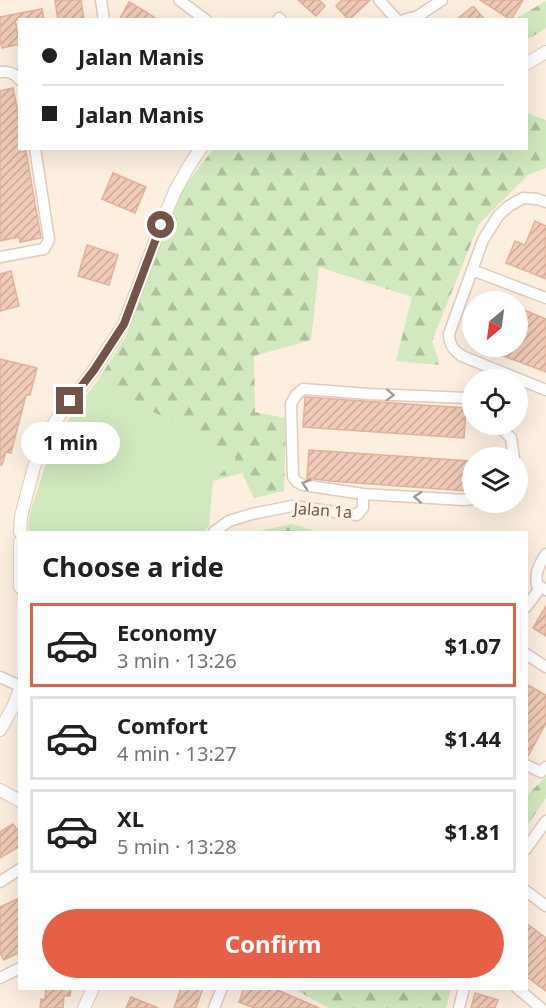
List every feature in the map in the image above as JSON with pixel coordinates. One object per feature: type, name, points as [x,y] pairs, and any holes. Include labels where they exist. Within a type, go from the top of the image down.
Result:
[{"type":"street","points":[[101,0],[104,18]]},
{"type":"street","points":[[179,0],[203,18]]},
{"type":"street","points":[[379,0],[395,18]]},
{"type":"street","points":[[411,18],[442,0]]},
{"type":"street","points":[[528,63],[546,52]]},
{"type":"street","points":[[0,72],[6,71],[18,77]]},
{"type":"street","points":[[0,257],[44,249],[49,240],[35,150]]},
{"type":"street","points":[[20,531],[21,516],[43,441],[124,324],[175,191],[200,150]]},
{"type":"street","points":[[546,202],[523,198],[498,216],[483,240],[449,334],[449,343],[462,356],[546,390]]},
{"type":"street","points":[[472,270],[546,298]]},
{"type":"street","points":[[462,398],[303,389],[291,404],[293,477],[303,485],[363,494],[462,500]]},
{"type":"street","name":"Jalan 1a","points":[[215,531],[229,521],[292,506],[357,515],[363,508],[363,494]]},
{"type":"street","points":[[528,604],[541,587],[536,576],[546,554]]},
{"type":"street","points":[[528,655],[546,667]]},
{"type":"street","points":[[0,677],[18,687]]},
{"type":"street","points":[[0,730],[18,693]]},
{"type":"street","points":[[528,765],[543,769]]},
{"type":"street","points":[[0,790],[18,800]]},
{"type":"street","points":[[528,846],[546,821]]},
{"type":"street","points":[[0,882],[18,870]]},
{"type":"street","points":[[528,892],[546,906]]},
{"type":"street","points":[[0,978],[18,969]]},
{"type":"street","points":[[84,1008],[92,990]]},
{"type":"street","points":[[214,1008],[221,990]]},
{"type":"street","points":[[459,1008],[464,990]]},
{"type":"street","points":[[519,990],[541,1008]]},
{"type":"green space","points":[[546,1],[546,28],[528,39],[528,18],[517,18]]},
{"type":"green space","points":[[528,113],[546,120],[546,168],[528,175],[479,224],[432,341],[440,365],[396,361],[412,297],[319,267],[311,340],[254,356],[255,412],[286,418],[284,491],[254,498],[242,473],[213,481],[235,459],[98,380],[128,333],[172,203],[214,150],[528,150]]},
{"type":"green space","points":[[98,380],[236,459],[213,481],[209,526],[204,531],[28,531],[29,516],[54,439]]},
{"type":"green space","points":[[292,524],[316,531],[259,531]]},
{"type":"green space","points":[[546,777],[546,798],[528,825],[528,794]]},
{"type":"green space","points":[[296,990],[451,990],[446,1008],[329,1008]]},
{"type":"building","points":[[81,0],[84,18],[58,18],[55,1]]},
{"type":"building","points":[[298,0],[319,0],[325,6],[316,16]]},
{"type":"building","points":[[342,0],[370,0],[351,18],[347,18],[336,6]]},
{"type":"building","points":[[480,0],[523,0],[512,18],[508,18]]},
{"type":"building","points":[[129,2],[155,18],[120,18]]},
{"type":"building","points":[[474,7],[483,18],[458,18]]},
{"type":"building","points":[[42,9],[44,18],[15,20],[18,44],[2,48],[0,17]]},
{"type":"building","points":[[13,88],[18,113],[18,150],[26,151],[41,238],[20,242],[19,237],[0,241],[0,91]]},
{"type":"building","points":[[113,173],[146,187],[135,213],[102,199]]},
{"type":"building","points":[[535,221],[546,226],[546,279],[506,263],[515,241],[525,245]]},
{"type":"building","points":[[87,245],[118,255],[109,285],[78,276]]},
{"type":"building","points":[[11,271],[19,306],[0,311],[0,274]]},
{"type":"building","points":[[528,312],[546,319],[546,372],[506,357],[528,357]]},
{"type":"building","points":[[0,359],[37,368],[30,395],[26,395],[11,453],[6,452],[2,465],[0,465]]},
{"type":"building","points":[[305,397],[462,408],[462,435],[464,435],[464,438],[303,427]]},
{"type":"building","points":[[309,450],[462,460],[462,491],[307,478]]},
{"type":"building","points":[[546,606],[546,636],[533,628]]},
{"type":"building","points":[[528,685],[546,695],[546,723],[528,756]]},
{"type":"building","points":[[13,824],[18,830],[18,847],[0,858],[0,832]]},
{"type":"building","points":[[18,900],[18,953],[4,960],[0,953],[0,907]]},
{"type":"building","points":[[528,924],[546,938],[546,991],[528,978]]},
{"type":"building","points":[[46,990],[71,990],[70,996],[64,996],[63,1008],[40,1008],[41,999],[45,1000]]},
{"type":"building","points":[[180,990],[202,990],[196,1008],[174,1008]]},
{"type":"building","points":[[243,990],[278,990],[319,1008],[254,1008],[239,1002]]},
{"type":"building","points":[[475,993],[498,1000],[495,1008],[471,1008]]},
{"type":"building","points":[[131,997],[158,1008],[126,1008]]},
{"type":"route","points":[[70,401],[94,370],[124,324],[161,225]]}]
